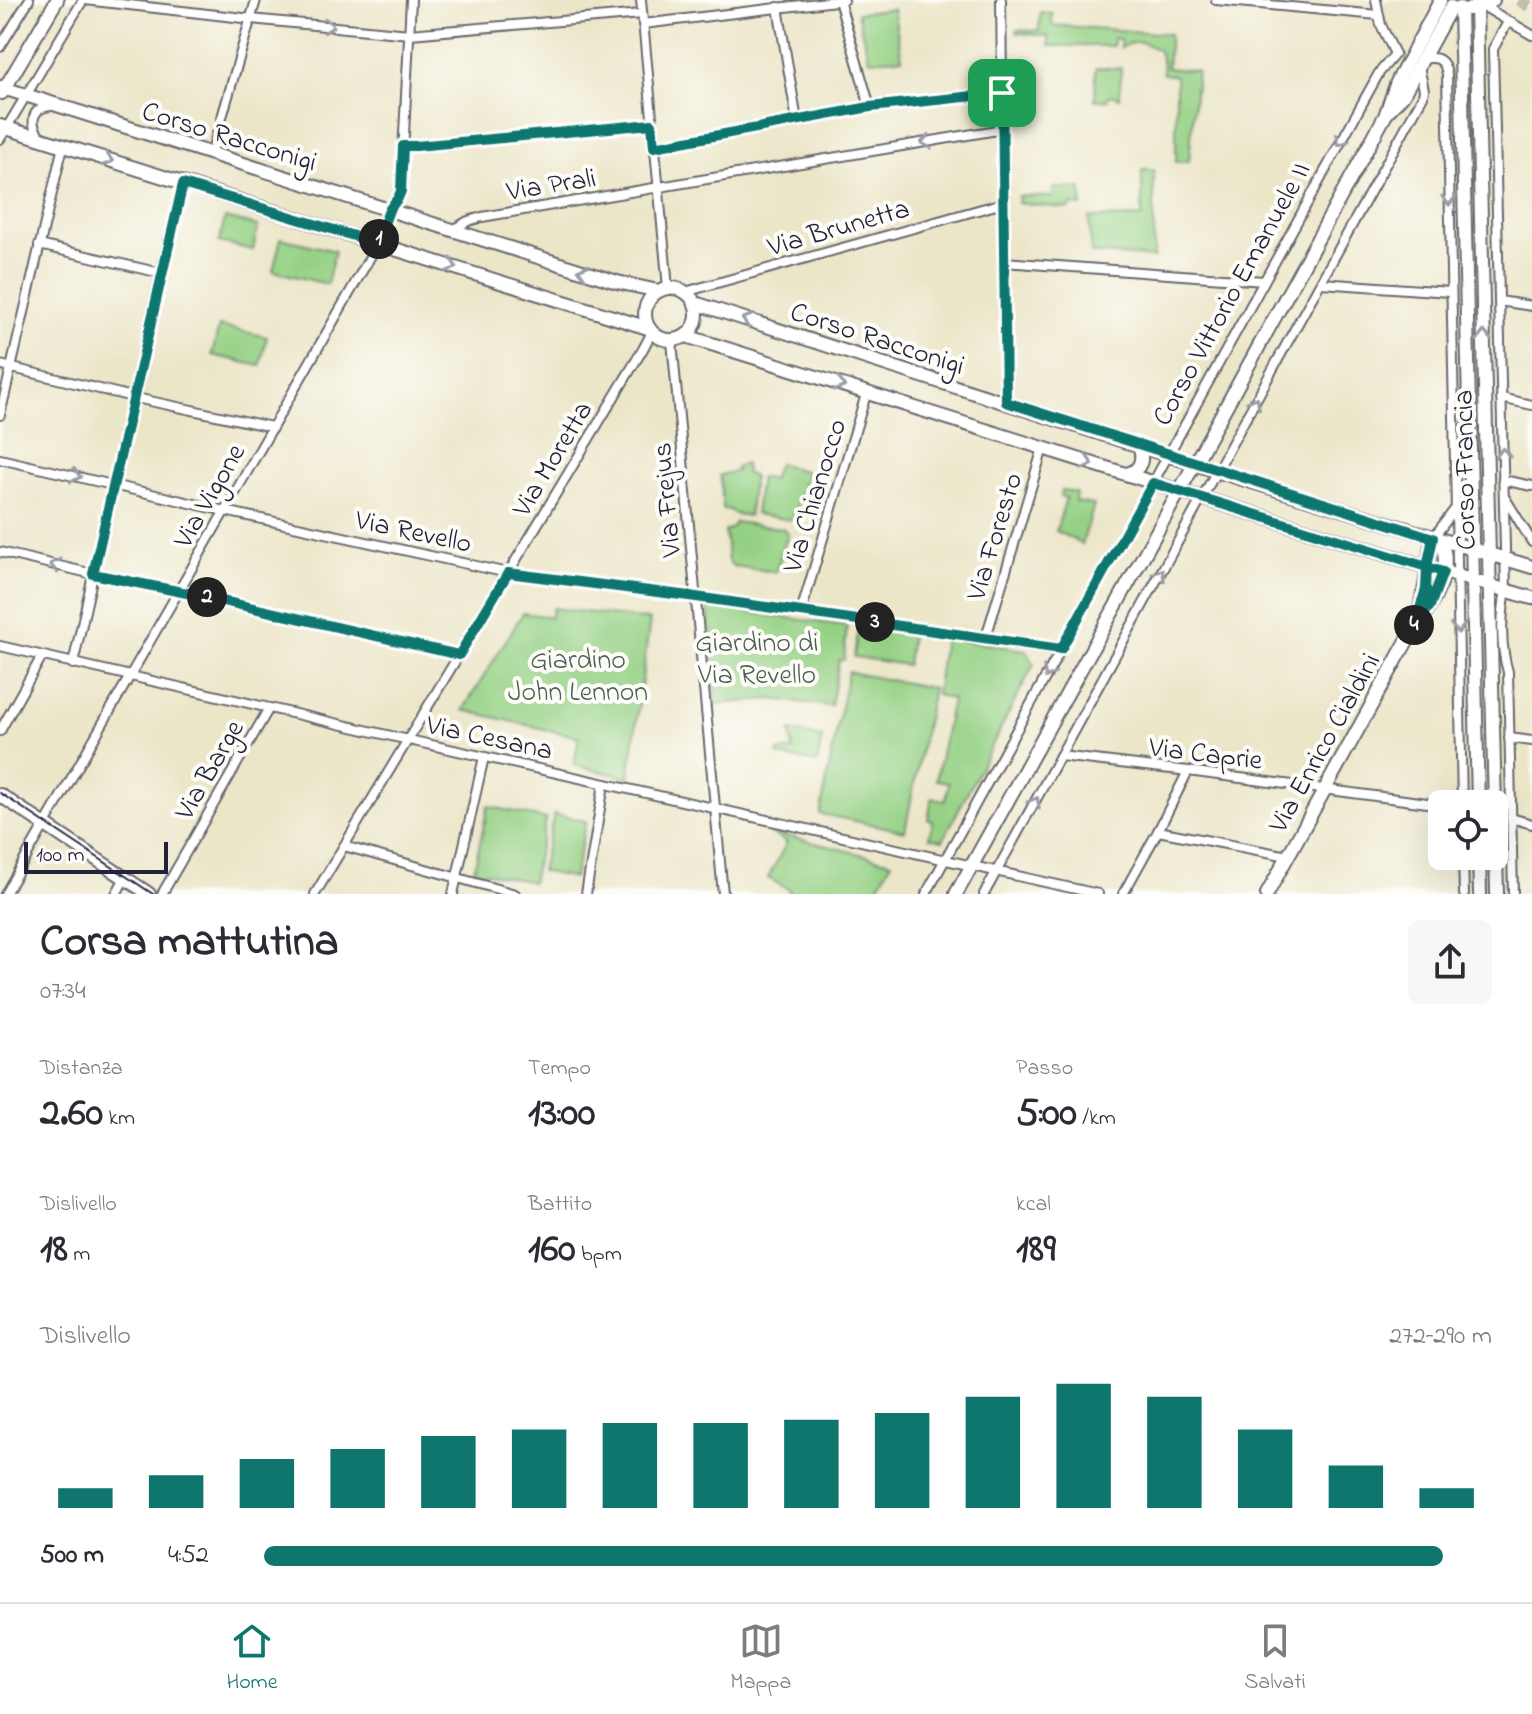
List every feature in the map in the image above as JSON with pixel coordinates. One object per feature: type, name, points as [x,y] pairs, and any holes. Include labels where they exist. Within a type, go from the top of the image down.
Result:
[{"type":"street","points":[[0,47],[29,0]]},
{"type":"street","points":[[1,90],[57,0]]},
{"type":"street","points":[[642,14],[410,34],[84,0],[27,96],[2,131],[43,140],[377,243],[650,330],[665,340],[686,336],[692,329],[696,321],[695,303],[685,292],[663,290],[652,296],[645,309],[650,330]]},
{"type":"street","points":[[211,155],[256,0]]},
{"type":"street","points":[[377,243],[389,210],[401,191],[411,0]]},
{"type":"street","points":[[641,0],[658,188],[663,290]]},
{"type":"street","points":[[643,24],[841,0],[870,107]]},
{"type":"street","points":[[1001,0],[1006,402]]},
{"type":"street","points":[[1216,0],[1378,15]]},
{"type":"street","points":[[1376,0],[1378,15],[1395,54],[1417,60]]},
{"type":"street","points":[[1448,4],[1484,4],[1532,35]]},
{"type":"street","name":"Corso Vittorio Emanuele II","points":[[956,894],[1385,116],[1403,95],[1417,60],[1448,4]]},
{"type":"street","name":"Corso Francia","points":[[1448,4],[1461,99],[1478,790]]},
{"type":"street","name":"Corso Francia","points":[[1484,4],[1478,93],[1497,894]]},
{"type":"street","points":[[778,7],[797,121]]},
{"type":"street","name":"Corso Francia","points":[[1478,73],[1508,22]]},
{"type":"street","name":"Corso Francia","points":[[1493,49],[1506,590],[1502,632],[1503,655],[1508,672],[1513,894]]},
{"type":"street","name":"Corso Vittorio Emanuele II","points":[[926,894],[1379,73],[1395,54]]},
{"type":"street","name":"Corso Francia","points":[[1417,60],[1438,58],[1445,65],[1462,790]]},
{"type":"street","name":"Corso Vittorio Emanuele II","points":[[984,894],[1423,96],[1417,60]]},
{"type":"street","name":"Corso Racconigi","points":[[1,90],[617,282],[663,290]]},
{"type":"street","points":[[654,147],[870,107],[1002,93]]},
{"type":"street","points":[[1478,93],[1494,111]]},
{"type":"street","points":[[1448,122],[1461,99]]},
{"type":"street","points":[[43,140],[35,132],[33,117],[43,107],[55,106]]},
{"type":"street","points":[[403,146],[652,124]]},
{"type":"street","name":"Via Prali","points":[[453,230],[482,217],[1003,129]]},
{"type":"street","points":[[0,415],[63,146]]},
{"type":"street","points":[[73,664],[183,184]]},
{"type":"street","name":"Via Brunetta","points":[[685,292],[1003,203]]},
{"type":"street","name":"Via Vigone","points":[[5,894],[377,243]]},
{"type":"street","points":[[39,245],[161,273]]},
{"type":"street","points":[[1004,262],[1264,281]]},
{"type":"street","points":[[1321,283],[1450,292]]},
{"type":"street","points":[[1499,301],[1532,306]]},
{"type":"street","name":"Corso Racconigi","points":[[695,303],[1217,471],[1532,567]]},
{"type":"street","name":"Via Moretta","points":[[315,894],[643,349],[650,330]]},
{"type":"street","name":"Corso Racconigi","points":[[686,336],[1532,598]]},
{"type":"street","name":"Via Frejus","points":[[672,341],[723,894]]},
{"type":"street","points":[[0,365],[272,427]]},
{"type":"street","name":"Via Chianocco","points":[[801,612],[867,392]]},
{"type":"street","points":[[1501,398],[1532,405]]},
{"type":"street","points":[[1127,474],[1135,471],[1140,464],[1142,454],[1139,446]]},
{"type":"street","name":"Via Foresto","points":[[986,637],[1043,448]]},
{"type":"street","name":"Via Revello","points":[[0,459],[508,573],[1061,649]]},
{"type":"street","points":[[1503,480],[1532,486]]},
{"type":"street","points":[[1504,496],[1532,542]]},
{"type":"street","points":[[1414,628],[1436,539],[1456,508]]},
{"type":"street","points":[[1436,539],[1443,549],[1443,572]]},
{"type":"street","points":[[0,552],[459,655]]},
{"type":"street","name":"Via Enrico Cialdini","points":[[1267,894],[1414,628],[1430,606],[1443,572]]},
{"type":"street","name":"Via Cesana","points":[[0,646],[1098,894]]},
{"type":"street","points":[[0,731],[42,656]]},
{"type":"street","name":"Via Barge","points":[[162,894],[269,708]]},
{"type":"street","points":[[1509,738],[1532,741]]},
{"type":"street","name":"Via Caprie","points":[[1060,756],[1428,803]]},
{"type":"street","points":[[453,894],[484,757]]},
{"type":"street","points":[[1123,894],[1188,771]]},
{"type":"street","points":[[586,894],[604,784]]},
{"type":"street","points":[[0,795],[149,894]]},
{"type":"street","points":[[1511,818],[1532,824]]},
{"type":"street","points":[[1158,831],[1288,856]]},
{"type":"street","points":[[344,846],[515,894]]},
{"type":"street","points":[[1463,870],[1464,894]]},
{"type":"street","points":[[1479,870],[1480,894]]},
{"type":"street","points":[[116,894],[125,878]]},
{"type":"green space","points":[[893,9],[902,58],[869,60],[857,13]]},
{"type":"green space","points":[[1040,12],[1052,13],[1052,25],[1170,34],[1167,68],[1197,71],[1189,161],[1176,162],[1176,76],[1163,74],[1159,51],[1140,42],[1120,48],[1120,39],[1113,38],[1113,46],[1049,46],[1048,36],[1017,33],[1017,30],[1039,31]]},
{"type":"green space","points":[[1096,68],[1121,68],[1120,98],[1108,96],[1107,100],[1095,100]]},
{"type":"green space","points":[[1142,170],[1154,170],[1154,258],[1091,253],[1089,218],[1142,217]]},
{"type":"green space","points":[[1053,188],[1082,189],[1082,206],[1071,205],[1070,209],[1018,203],[1018,196],[1053,197]]},
{"type":"green space","points":[[225,218],[258,226],[253,250],[219,242]]},
{"type":"green space","points":[[281,238],[335,251],[327,284],[273,271]]},
{"type":"green space","points":[[219,326],[267,337],[260,366],[212,355]]},
{"type":"green space","points":[[778,463],[807,472],[794,516],[790,520],[755,514],[760,477],[772,480]]},
{"type":"green space","points":[[745,464],[746,474],[753,476],[749,516],[723,509],[720,475],[736,471],[736,467]]},
{"type":"green space","points":[[1062,490],[1076,493],[1075,502],[1094,505],[1082,544],[1056,531],[1066,498],[1060,496]]},
{"type":"green space","points":[[735,522],[784,529],[788,534],[776,572],[733,566],[728,561],[725,531],[732,528]]},
{"type":"green space","name":"Giardino di Via Revello","points":[[708,607],[847,626],[844,660],[839,660],[831,706],[771,699],[716,704]]},
{"type":"green space","name":"Giardino John Lennon","points":[[553,608],[650,620],[629,778],[574,765],[579,737],[463,710],[523,613],[551,617]]},
{"type":"green space","points":[[858,627],[911,634],[907,665],[854,657]]},
{"type":"green space","points":[[944,638],[1025,650],[1034,664],[943,840],[929,837],[933,821],[928,819],[932,798],[945,801],[949,783],[936,780],[952,699],[936,695]]},
{"type":"green space","points":[[848,672],[933,688],[905,831],[820,814]]},
{"type":"green space","points":[[790,731],[822,737],[817,763],[778,756],[777,752],[793,750]]},
{"type":"green space","points":[[488,806],[546,819],[532,882],[474,870]]},
{"type":"green space","points":[[554,814],[586,821],[574,878],[541,871]]},
{"type":"green space","points":[[767,831],[892,862],[874,894],[789,894],[790,890],[768,878],[787,842]]},
{"type":"tunnel","points":[[1519,0],[1532,8]]},
{"type":"tram line","points":[[0,793],[153,894]]},
{"type":"route","points":[[1002,93],[870,107],[654,147],[652,124],[403,146],[401,191],[389,210],[377,243],[183,184],[93,574],[459,655],[508,573],[1061,649],[1153,483],[1427,567],[1426,589],[1414,628],[1426,614],[1443,572],[1427,567],[1433,538],[1006,402],[1002,93]]}]
